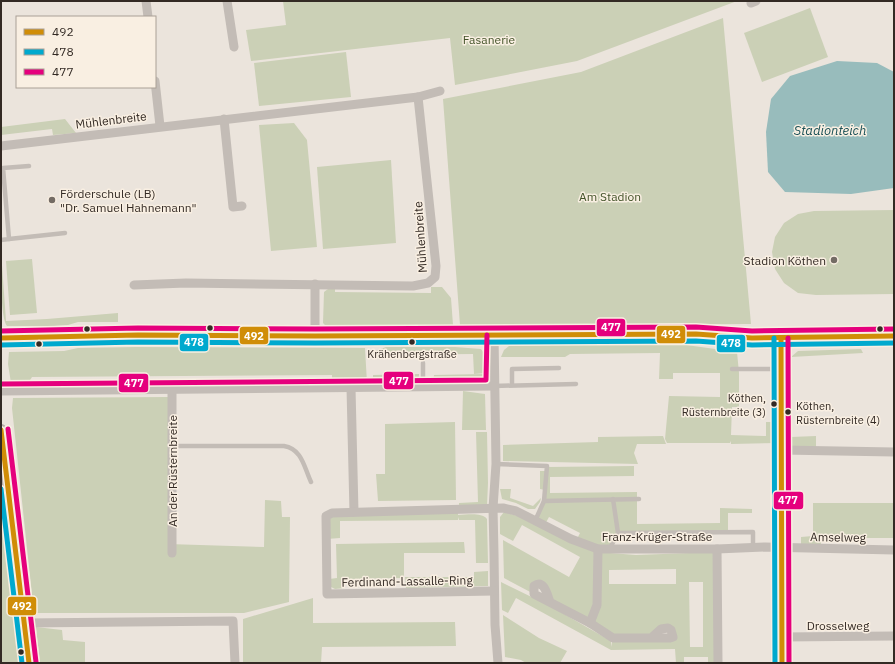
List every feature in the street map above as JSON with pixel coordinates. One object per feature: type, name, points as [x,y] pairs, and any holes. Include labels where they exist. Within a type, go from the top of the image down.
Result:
[{"type":"main road","points":[[1,338],[138,335],[315,336],[696,334],[745,338],[894,336]]},
{"type":"main road","points":[[1,430],[29,663]]},
{"type":"street","points":[[146,1],[148,16]]},
{"type":"street","points":[[227,1],[234,48]]},
{"type":"street","points":[[156,88],[160,126]]},
{"type":"street","name":"Mühlenbreite","points":[[1,146],[160,126],[418,97],[440,91]]},
{"type":"street","name":"Mühlenbreite","points":[[134,285],[186,283],[413,286],[428,283],[435,277],[436,266],[418,97]]},
{"type":"street","points":[[224,119],[233,207],[242,206]]},
{"type":"street","points":[[315,284],[315,336]]},
{"type":"street","points":[[494,335],[496,464],[493,508],[494,591],[498,663]]},
{"type":"street","points":[[781,338],[782,663]]},
{"type":"street","points":[[1,391],[494,386]]},
{"type":"street","points":[[351,388],[354,512]]},
{"type":"street","name":"An der Rüsternbreite","points":[[172,389],[172,553]]},
{"type":"street","points":[[782,450],[894,452]]},
{"type":"street","name":"Ferdinand-Lassalle-Ring","points":[[493,508],[332,513],[326,516],[327,594],[494,591]]},
{"type":"street","name":"Franz-Krüger-Straße","points":[[493,508],[503,508],[516,511],[571,539],[598,549],[716,549],[781,547]]},
{"type":"street","name":"Amselweg","points":[[781,547],[894,550]]},
{"type":"street","points":[[590,623],[597,604],[598,549]]},
{"type":"street","points":[[716,549],[718,663]]},
{"type":"street","points":[[550,602],[590,623],[613,638],[651,638]]},
{"type":"street","points":[[24,623],[233,621],[235,663]]},
{"type":"street","name":"Drosselweg","points":[[782,637],[894,636]]},
{"type":"lane","points":[[10,239],[2,168],[29,166]]},
{"type":"lane","points":[[1,240],[64,233]]},
{"type":"lane","points":[[423,363],[423,387]]},
{"type":"lane","points":[[512,385],[512,369],[559,368]]},
{"type":"lane","points":[[732,369],[782,369]]},
{"type":"lane","points":[[494,386],[576,384]]},
{"type":"lane","points":[[173,446],[292,447],[298,452],[311,482]]},
{"type":"lane","points":[[496,464],[546,466],[544,501],[535,521]]},
{"type":"lane","points":[[610,548],[618,533],[614,499]]},
{"type":"lane","points":[[544,501],[639,499]]},
{"type":"lane","points":[[618,533],[753,532],[753,547]]},
{"type":"green space","name":"Fasanerie","points":[[283,1],[737,1],[577,61],[455,85],[450,38],[251,61],[246,30],[286,25]]},
{"type":"green space","points":[[810,8],[828,57],[762,82],[744,33]]},
{"type":"green space","name":"Am Stadion","points":[[723,18],[751,324],[460,325],[443,99],[581,72]]},
{"type":"green space","points":[[346,52],[351,97],[259,106],[254,63]]},
{"type":"green space","points":[[65,119],[76,133],[53,135],[52,129],[1,135],[1,127]]},
{"type":"green space","points":[[294,123],[307,140],[317,247],[271,251],[259,125]]},
{"type":"green space","points":[[391,160],[396,243],[323,249],[317,167]]},
{"type":"green space","name":"Stadion Köthen","points":[[894,210],[894,294],[816,295],[798,293],[784,283],[775,269],[772,252],[775,237],[784,223],[798,214],[814,211]]},
{"type":"green space","points":[[1,251],[6,321],[118,313],[118,322],[78,322],[68,325],[54,326],[7,326],[3,313],[2,302]]},
{"type":"green space","points":[[32,259],[37,313],[10,315],[6,261]]},
{"type":"green space","points":[[431,287],[442,287],[451,298],[453,325],[326,326],[323,323],[324,292],[328,289],[335,289],[335,292],[431,293]]},
{"type":"green space","points":[[660,342],[737,352],[739,373],[739,407],[732,407],[731,435],[766,436],[766,422],[779,422],[779,443],[731,444],[731,441],[730,443],[667,443],[665,439],[669,396],[720,397],[720,373],[673,373],[673,379],[659,379],[660,353],[570,354],[565,357],[501,357],[504,350],[509,346]]},
{"type":"green space","points":[[386,347],[455,347],[481,349],[485,355],[486,373],[474,374],[473,354],[373,355],[375,351]]},
{"type":"green space","points":[[78,348],[365,348],[367,383],[332,384],[332,375],[32,377],[27,385],[11,383],[8,364],[9,352],[64,351]]},
{"type":"green space","points":[[861,349],[863,353],[791,357],[798,351]]},
{"type":"green space","points":[[419,374],[419,383],[373,382],[373,375]]},
{"type":"green space","points":[[485,374],[485,382],[433,383],[434,375]]},
{"type":"green space","points":[[463,391],[485,394],[486,430],[462,430]]},
{"type":"green space","points":[[168,397],[168,544],[264,547],[265,500],[281,501],[282,517],[290,517],[289,602],[244,613],[34,613],[12,408],[13,398]]},
{"type":"green space","points":[[455,422],[456,500],[378,501],[376,474],[385,474],[385,424]]},
{"type":"green space","points":[[476,432],[487,432],[487,506],[459,509],[459,503],[478,502]]},
{"type":"green space","points":[[663,436],[666,444],[637,444],[634,453],[638,464],[503,461],[503,445],[598,442],[598,437]]},
{"type":"green space","points":[[816,436],[816,450],[792,450],[791,437]]},
{"type":"green space","points":[[634,466],[634,476],[550,477],[550,493],[637,492],[637,524],[720,523],[720,508],[752,509],[752,513],[728,513],[728,532],[618,533],[610,553],[636,555],[716,552],[718,663],[708,663],[708,657],[684,657],[684,663],[676,663],[675,649],[611,650],[516,598],[508,613],[502,610],[501,582],[550,606],[611,641],[611,647],[613,638],[553,603],[541,584],[534,594],[504,578],[503,540],[569,577],[580,557],[522,525],[513,541],[500,534],[500,517],[504,512],[535,521],[544,501],[545,490],[540,489],[540,471],[546,471],[547,467]],"holes":[[[549,517],[580,533],[576,541],[544,526]],[[676,569],[676,584],[609,584],[609,570]],[[689,582],[703,582],[703,647],[690,647]],[[671,629],[670,639],[613,638],[650,636]]]},
{"type":"green space","points":[[500,489],[511,489],[510,498],[533,506],[541,498],[540,502],[535,509],[528,509],[516,503],[502,499]]},
{"type":"green space","points":[[1,501],[19,663],[1,663]]},
{"type":"green space","points":[[813,503],[894,503],[894,538],[821,538],[821,550],[801,550],[801,537],[813,536]]},
{"type":"green space","points":[[458,510],[458,515],[481,515],[487,519],[488,563],[476,563],[475,520],[459,520],[458,517],[458,520],[340,521],[340,538],[327,539],[326,516]]},
{"type":"green space","points":[[464,542],[465,553],[404,553],[404,578],[345,579],[345,588],[335,589],[329,586],[329,579],[337,578],[336,544]]},
{"type":"green space","points":[[488,571],[488,586],[406,588],[405,577],[474,577],[474,572]]},
{"type":"green space","points":[[313,598],[313,623],[455,622],[456,646],[322,647],[321,663],[243,663],[243,619]]},
{"type":"green space","points":[[503,615],[539,638],[567,651],[560,663],[526,663],[521,660],[505,657]]},
{"type":"green space","points":[[36,627],[62,630],[63,640],[85,642],[85,663],[40,663]]},
{"type":"water","name":"Stadionteich","points":[[837,61],[877,63],[894,72],[894,188],[851,194],[785,192],[768,172],[766,132],[771,99],[790,76]]},
{"type":"transit line","name":"477","points":[[1,331],[138,328],[315,329],[696,327],[752,331],[894,329]]},
{"type":"transit line","name":"492","points":[[1,338],[138,335],[315,336],[696,334],[752,338],[894,336]]},
{"type":"transit line","name":"477","points":[[1,384],[486,380],[487,335]]},
{"type":"transit line","name":"478","points":[[774,338],[775,663]]},
{"type":"transit line","name":"492","points":[[781,338],[782,663]]},
{"type":"transit line","name":"477","points":[[788,338],[789,663]]},
{"type":"transit line","name":"478","points":[[1,345],[138,342],[315,343],[696,341],[752,345],[894,343]]},
{"type":"transit line","name":"477","points":[[8,429],[36,662]]},
{"type":"transit line","name":"492","points":[[1,430],[29,663]]},
{"type":"transit line","name":"478","points":[[1,489],[22,663]]},
{"type":"place","name":"Förderschule (LB) \"Dr. Samuel Hahnemann\"","points":[[52,200]]},
{"type":"place","name":"Stadion Köthen","points":[[834,260]]},
{"type":"place","name":"Krähenbergstraße","points":[[412,342]]},
{"type":"place","name":"Köthen, Rüsternbreite (3)","points":[[774,404]]},
{"type":"place","name":"Köthen, Rüsternbreite (4)","points":[[788,412]]}]
